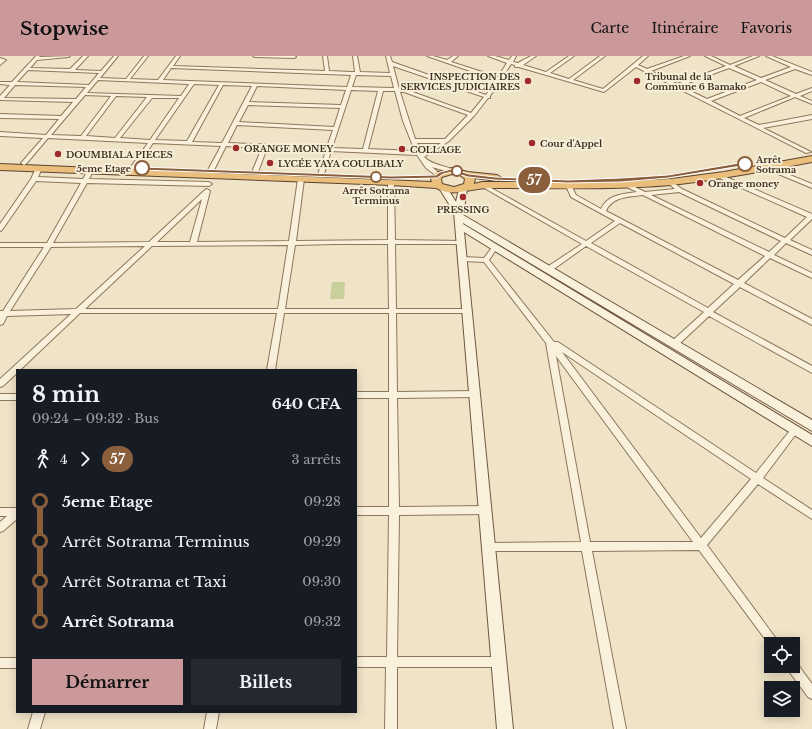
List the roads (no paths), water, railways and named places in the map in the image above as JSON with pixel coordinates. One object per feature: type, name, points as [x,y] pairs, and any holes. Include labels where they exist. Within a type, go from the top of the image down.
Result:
[{"type":"highway","points":[[0,162],[133,168],[209,180],[255,172],[391,177],[439,181],[449,190],[482,185],[569,186],[670,182],[719,176],[766,167],[811,154]]},
{"type":"highway","points":[[0,167],[90,171],[209,180],[301,179],[391,182],[439,181],[452,171],[468,175],[495,178],[568,182],[621,180],[692,173],[811,154]]},
{"type":"highway","points":[[464,188],[471,182],[468,175]]},
{"type":"main road","points":[[439,181],[458,218],[495,247],[812,441]]},
{"type":"main road","points":[[464,188],[458,218],[505,729]]},
{"type":"main road","points":[[458,218],[549,269],[812,426]]},
{"type":"street","points":[[0,99],[36,58],[68,56]]},
{"type":"street","points":[[72,70],[86,56]]},
{"type":"street","points":[[24,163],[116,56]]},
{"type":"street","points":[[127,80],[146,56]]},
{"type":"street","points":[[160,81],[178,56]]},
{"type":"street","points":[[255,56],[294,57],[295,71]]},
{"type":"street","points":[[325,56],[327,72]]},
{"type":"street","points":[[321,174],[349,88],[356,73],[355,56]]},
{"type":"street","points":[[388,56],[413,141],[429,169],[439,181]]},
{"type":"street","points":[[429,56],[501,77],[534,56]]},
{"type":"street","points":[[447,62],[456,56]]},
{"type":"street","points":[[490,56],[604,90],[646,56]]},
{"type":"street","points":[[421,156],[446,141],[472,115],[488,97],[514,56]]},
{"type":"street","points":[[547,73],[572,56]]},
{"type":"street","points":[[570,80],[603,56]]},
{"type":"street","points":[[647,71],[688,56]]},
{"type":"street","points":[[707,56],[812,103]]},
{"type":"street","points":[[676,86],[757,56]]},
{"type":"street","points":[[768,56],[812,74]]},
{"type":"street","points":[[0,59],[4,60],[0,64]]},
{"type":"street","points":[[390,63],[488,97]]},
{"type":"street","points":[[635,65],[811,154]]},
{"type":"street","points":[[170,67],[394,75]]},
{"type":"street","points":[[707,101],[795,67]]},
{"type":"street","points":[[27,69],[103,72]]},
{"type":"street","points":[[97,79],[398,90],[406,91],[472,115]]},
{"type":"street","points":[[133,168],[193,82]]},
{"type":"street","points":[[0,83],[90,86]]},
{"type":"street","points":[[189,143],[222,83]]},
{"type":"street","points":[[193,244],[209,180],[225,144],[255,85]]},
{"type":"street","points":[[365,151],[381,89]]},
{"type":"street","points":[[740,118],[812,89]]},
{"type":"street","points":[[84,94],[182,97]]},
{"type":"street","points":[[82,138],[115,95]]},
{"type":"street","points":[[117,139],[150,97]]},
{"type":"street","points":[[0,99],[78,101]]},
{"type":"street","points":[[246,103],[343,107]]},
{"type":"street","points":[[0,116],[63,118]]},
{"type":"street","points":[[758,127],[812,117]]},
{"type":"street","points":[[236,123],[336,129]]},
{"type":"street","points":[[0,134],[365,151],[421,156],[436,167],[452,171]]},
{"type":"street","points":[[413,141],[446,141]]},
{"type":"street","points":[[255,172],[265,146]]},
{"type":"street","points":[[766,167],[812,186]]},
{"type":"street","points":[[0,229],[34,179],[39,168]]},
{"type":"street","points":[[0,322],[2,314],[49,244],[90,171]]},
{"type":"street","points":[[674,344],[812,217],[719,176]]},
{"type":"street","points":[[34,179],[85,181],[209,180]]},
{"type":"street","points":[[271,369],[301,179]]},
{"type":"street","points":[[0,384],[76,311],[152,244],[209,180]]},
{"type":"street","points":[[391,182],[394,395],[393,662],[391,729]]},
{"type":"street","points":[[670,182],[680,190],[812,253]]},
{"type":"street","points":[[625,184],[812,276]]},
{"type":"street","points":[[482,185],[812,370]]},
{"type":"street","points":[[569,186],[573,196],[812,322]]},
{"type":"street","points":[[603,212],[606,204],[618,196],[680,190]]},
{"type":"street","points":[[549,269],[619,221]]},
{"type":"street","points":[[0,245],[461,242]]},
{"type":"street","points":[[486,260],[495,247]]},
{"type":"street","points":[[462,259],[486,260],[550,340],[620,434],[700,546],[770,637]]},
{"type":"street","points":[[2,314],[76,311],[467,310]]},
{"type":"street","points":[[550,340],[812,515]]},
{"type":"street","points":[[550,340],[564,434],[587,547],[620,729]]},
{"type":"street","points":[[357,395],[475,394]]},
{"type":"street","points":[[0,397],[16,397]]},
{"type":"street","points":[[489,547],[700,546],[758,478],[795,430]]},
{"type":"street","points":[[357,511],[485,510]]},
{"type":"street","points":[[0,512],[16,512]]},
{"type":"street","points":[[0,528],[16,513]]},
{"type":"street","points":[[357,662],[499,662]]},
{"type":"street","points":[[0,663],[16,663]]},
{"type":"street","points":[[797,673],[812,693]]},
{"type":"street","points":[[34,729],[40,713]]},
{"type":"street","points":[[210,729],[213,713]]},
{"type":"place","name":"INSPECTION DES SERVICES JUDICIAIRES","points":[[528,81]]},
{"type":"place","name":"Tribunal de la Commune 6 Bamako","points":[[637,81]]},
{"type":"place","name":"Cour d'Appel","points":[[532,143]]},
{"type":"place","name":"ORANGE MONEY","points":[[236,148]]},
{"type":"place","name":"COLLAGE","points":[[402,149]]},
{"type":"place","name":"DOUMBIALA PIECES","points":[[58,154]]},
{"type":"place","name":"LYCÉE YAYA COULIBALY","points":[[270,163]]},
{"type":"place","name":"Arrêt Sotrama","points":[[745,164]]},
{"type":"place","name":"5eme Etage","points":[[142,168]]},
{"type":"place","name":"Arrêt Sotrama Terminus","points":[[376,177]]},
{"type":"place","name":"Orange money","points":[[700,183]]},
{"type":"place","name":"PRESSING","points":[[463,197]]}]
